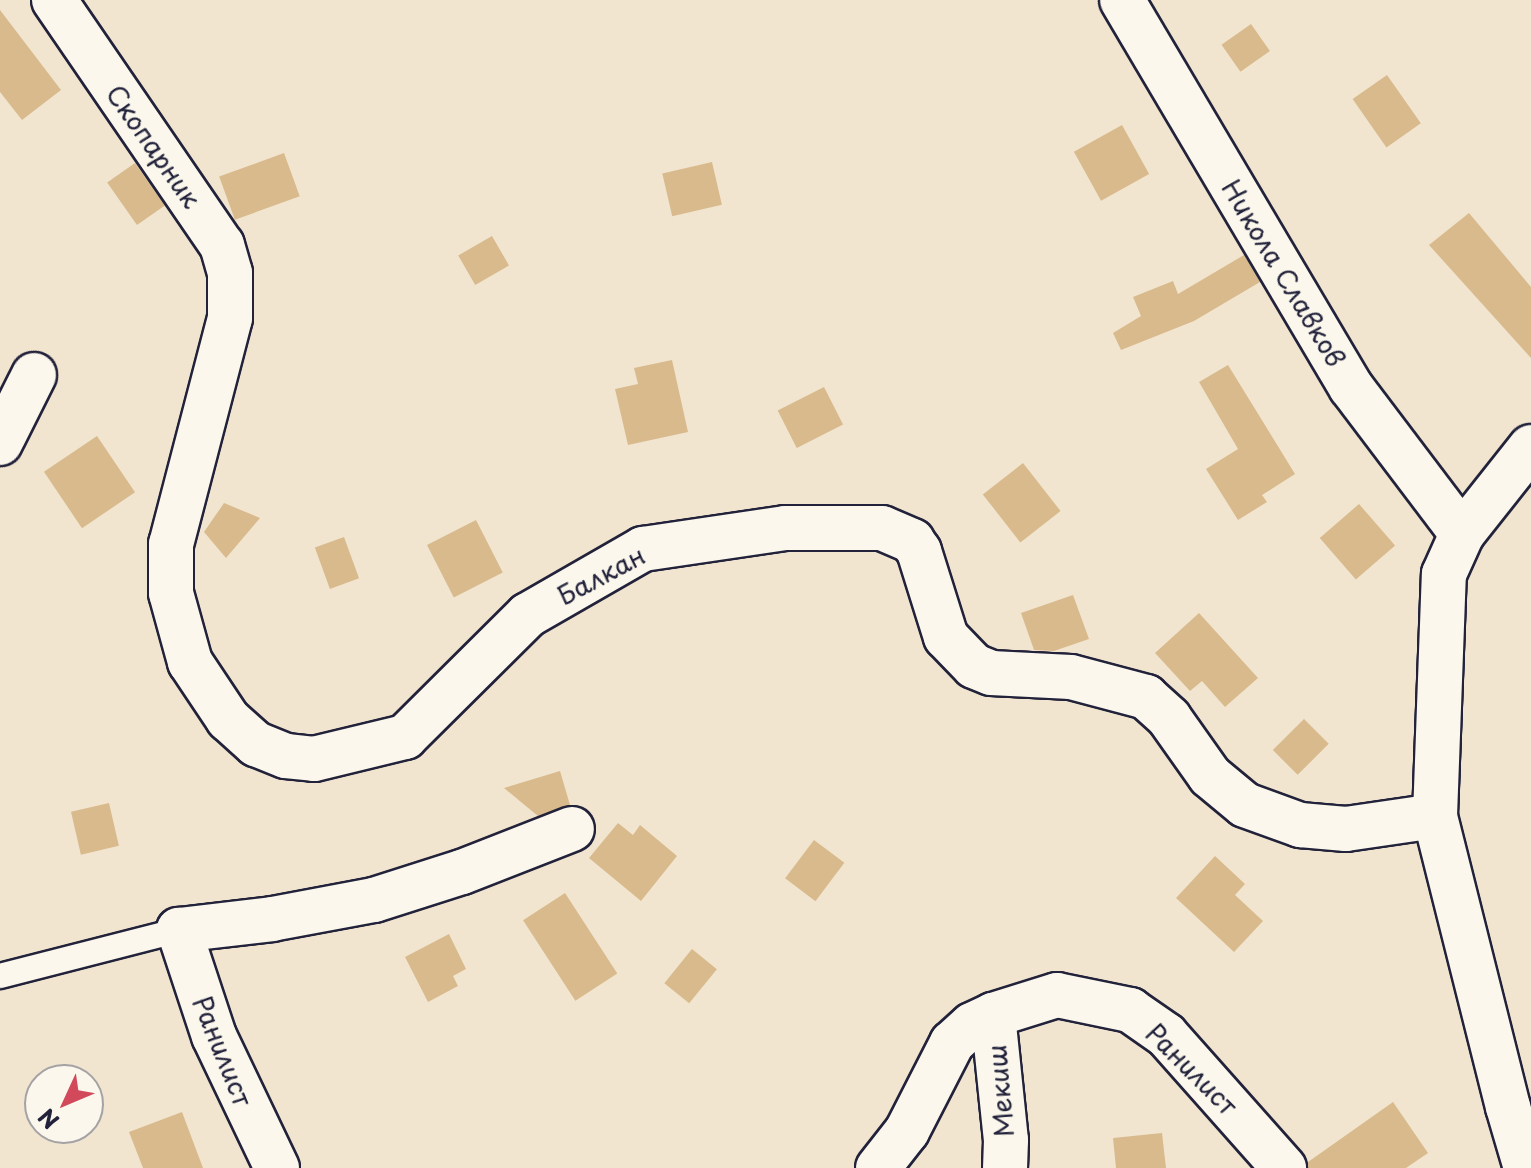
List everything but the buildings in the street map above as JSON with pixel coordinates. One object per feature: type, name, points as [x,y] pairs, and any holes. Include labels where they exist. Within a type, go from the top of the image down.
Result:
[{"type":"street","name":"Скопарник","points":[[54,0],[222,245],[230,273],[231,301]]},
{"type":"street","name":"Никола Славков","points":[[1122,0],[1351,387],[1462,534]]},
{"type":"street","name":"Балкан","points":[[231,301],[230,318],[171,544],[171,593],[190,662],[228,719],[256,744],[286,756],[314,759],[405,737],[528,615],[643,549],[785,528],[882,528],[912,541],[919,551],[946,637],[974,666],[991,673],[1071,677],[1146,697],[1169,718],[1210,776],[1245,805],[1300,825],[1346,829],[1435,816]]},
{"type":"street","points":[[0,443],[34,375]]},
{"type":"street","points":[[1526,1168],[1435,816],[1444,574],[1462,534],[1530,452]]},
{"type":"street","points":[[179,930],[272,919],[374,900],[462,872],[572,829]]},
{"type":"street","name":"Ранилист","points":[[179,930],[214,1036],[277,1168]]},
{"type":"street","name":"Ранилист","points":[[878,1168],[907,1131],[923,1094],[952,1043],[972,1025],[993,1015],[1057,995],[1130,1010],[1166,1035],[1284,1168]]},
{"type":"street","name":"Мекиш","points":[[993,1015],[1006,1140],[1005,1168]]},
{"type":"lane","points":[[0,976],[179,930]]}]
